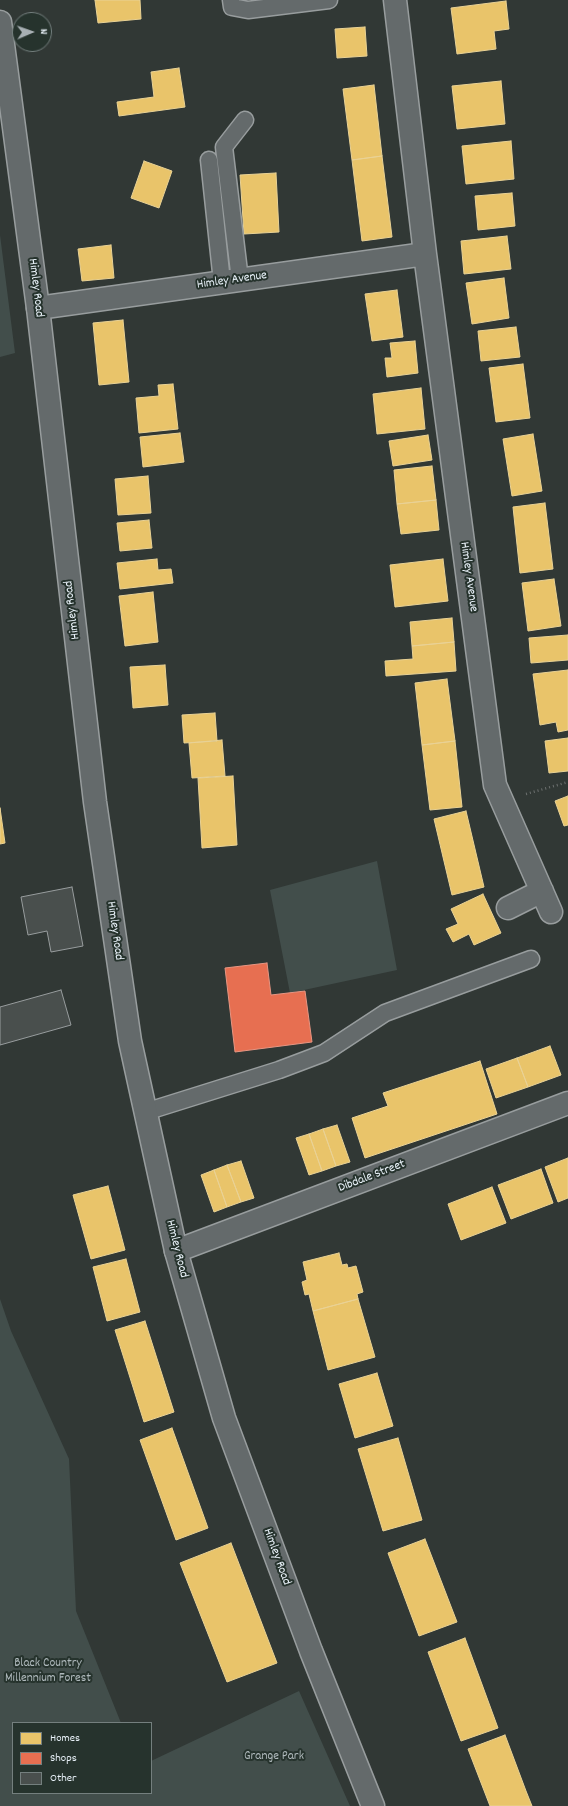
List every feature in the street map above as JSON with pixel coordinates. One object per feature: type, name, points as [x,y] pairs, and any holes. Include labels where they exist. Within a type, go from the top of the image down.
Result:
[{"type":"main road","name":"Himley Avenue","points":[[395,0],[425,254],[495,785],[551,912]]},
{"type":"main road","name":"Himley Road","points":[[0,22],[38,308],[95,802],[130,1041],[176,1251],[224,1418],[311,1651],[373,1806]]},
{"type":"main road","name":"Himley Avenue","points":[[38,308],[425,254]]},
{"type":"main road","points":[[508,908],[542,891]]},
{"type":"main road","name":"Dibdale Street","points":[[176,1251],[568,1103]]},
{"type":"lane","points":[[231,0],[232,7],[248,10],[330,0]]},
{"type":"lane","points":[[231,281],[224,147],[245,120]]},
{"type":"lane","points":[[208,160],[231,281]]},
{"type":"lane","points":[[145,1112],[279,1070],[324,1053],[385,1013],[531,959]]},
{"type":"path","points":[[503,801],[568,782]]},
{"type":"green space","points":[[0,235],[15,353],[0,357]]},
{"type":"green space","points":[[377,861],[397,970],[290,993],[270,890]]},
{"type":"green space","name":"Black Country Millennium Forest","points":[[0,1299],[11,1331],[69,1459],[76,1611],[121,1722],[12,1722],[12,1794],[152,1794],[152,1761],[299,1691],[350,1806],[0,1806]]},
{"type":"building: Homes","points":[[95,0],[140,0],[141,19],[98,23]]},
{"type":"building: Homes","points":[[506,1],[509,29],[494,31],[496,49],[457,54],[451,8]]},
{"type":"building: Homes","points":[[365,27],[367,56],[337,58],[335,29]]},
{"type":"building: Homes","points":[[179,68],[185,107],[119,116],[117,102],[154,97],[151,72]]},
{"type":"building: Homes","points":[[501,81],[505,124],[457,129],[452,86]]},
{"type":"building: Homes","points":[[374,85],[382,156],[352,160],[343,89]]},
{"type":"building: Homes","points":[[511,141],[514,179],[466,184],[462,146]]},
{"type":"building: Homes","points":[[382,156],[392,237],[362,241],[352,160]]},
{"type":"building: Homes","points":[[144,161],[172,171],[159,208],[131,198]]},
{"type":"building: Homes","points":[[276,173],[279,232],[244,234],[240,175]]},
{"type":"building: Homes","points":[[512,193],[515,226],[478,230],[475,196]]},
{"type":"building: Homes","points":[[507,236],[511,269],[464,274],[461,241]]},
{"type":"building: Homes","points":[[111,245],[114,278],[82,281],[78,249]]},
{"type":"building: Homes","points":[[504,278],[509,318],[472,324],[466,283]]},
{"type":"building: Homes","points":[[397,290],[403,337],[372,341],[365,294]]},
{"type":"building: Homes","points":[[123,320],[129,382],[99,385],[93,323]]},
{"type":"building: Homes","points":[[516,327],[520,357],[481,361],[478,331]]},
{"type":"building: Homes","points":[[415,341],[418,373],[387,377],[385,358],[392,358],[390,343]]},
{"type":"building: Homes","points":[[523,364],[530,418],[496,422],[489,368]]},
{"type":"building: Homes","points":[[173,384],[178,429],[139,433],[136,398],[159,396],[158,385]]},
{"type":"building: Homes","points":[[421,388],[425,429],[377,434],[373,394]]},
{"type":"building: Homes","points":[[180,433],[184,462],[143,467],[140,437]]},
{"type":"building: Homes","points":[[533,434],[542,491],[512,496],[503,439]]},
{"type":"building: Homes","points":[[428,435],[432,460],[393,466],[389,441]]},
{"type":"building: Homes","points":[[432,466],[436,500],[397,504],[394,470]]},
{"type":"building: Homes","points":[[148,476],[151,513],[118,515],[115,479]]},
{"type":"building: Homes","points":[[436,500],[439,530],[401,534],[397,504]]},
{"type":"building: Homes","points":[[545,503],[553,569],[520,573],[513,507]]},
{"type":"building: Homes","points":[[149,520],[152,548],[120,551],[117,523]]},
{"type":"building: Homes","points":[[157,559],[158,570],[171,569],[173,583],[120,589],[117,563]]},
{"type":"building: Homes","points":[[443,559],[448,601],[395,607],[390,565]]},
{"type":"building: Homes","points":[[554,579],[561,626],[528,631],[522,583]]},
{"type":"building: Homes","points":[[153,592],[158,642],[125,646],[119,596]]},
{"type":"building: Homes","points":[[452,618],[454,642],[412,646],[410,622]]},
{"type":"building: Homes","points":[[568,635],[568,660],[531,663],[529,638]]},
{"type":"building: Homes","points":[[454,642],[456,671],[386,676],[385,661],[413,659],[412,646]]},
{"type":"building: Homes","points":[[165,665],[168,705],[133,708],[130,667]]},
{"type":"building: Homes","points":[[568,670],[568,730],[558,732],[556,722],[540,725],[533,674]]},
{"type":"building: Homes","points":[[447,679],[455,741],[422,745],[415,683]]},
{"type":"building: Homes","points":[[215,713],[217,741],[184,743],[182,715]]},
{"type":"building: Homes","points":[[568,738],[568,771],[549,773],[545,741]]},
{"type":"building: Homes","points":[[222,740],[225,776],[192,778],[189,743]]},
{"type":"building: Homes","points":[[455,741],[462,807],[430,810],[422,745]]},
{"type":"building: Homes","points":[[233,776],[237,845],[202,848],[198,778]]},
{"type":"building: Homes","points":[[568,796],[568,825],[564,826],[555,801]]},
{"type":"building: Homes","points":[[0,808],[5,843],[0,844]]},
{"type":"building: Homes","points":[[466,811],[484,887],[452,895],[434,819]]},
{"type":"building: Homes","points":[[483,894],[501,933],[474,945],[469,934],[453,942],[446,929],[458,924],[451,909]]},
{"type":"building: Homes","points":[[550,1046],[561,1075],[528,1087],[517,1058]]},
{"type":"building: Homes","points":[[517,1058],[528,1087],[496,1098],[486,1069]]},
{"type":"building: Homes","points":[[480,1061],[497,1114],[365,1158],[352,1118],[388,1106],[383,1093]]},
{"type":"building: Homes","points":[[337,1125],[350,1162],[336,1166],[323,1129]]},
{"type":"building: Homes","points":[[323,1129],[336,1166],[322,1171],[309,1134]]},
{"type":"building: Homes","points":[[309,1134],[322,1171],[309,1175],[296,1138]]},
{"type":"building: Homes","points":[[568,1158],[568,1198],[558,1202],[545,1167]]},
{"type":"building: Homes","points":[[241,1161],[254,1198],[241,1202],[227,1165]]},
{"type":"building: Homes","points":[[227,1165],[241,1202],[227,1207],[214,1170]]},
{"type":"building: Homes","points":[[541,1169],[553,1203],[511,1219],[498,1185]]},
{"type":"building: Homes","points":[[214,1170],[227,1207],[214,1212],[201,1175]]},
{"type":"building: Homes","points":[[108,1186],[125,1250],[91,1259],[73,1195]]},
{"type":"building: Homes","points":[[492,1187],[506,1223],[461,1240],[448,1204]]},
{"type":"building: Homes","points":[[339,1253],[342,1265],[347,1264],[348,1268],[356,1266],[363,1292],[357,1294],[358,1299],[313,1311],[309,1294],[305,1295],[302,1282],[307,1280],[303,1262]]},
{"type":"building: Homes","points":[[126,1259],[140,1312],[107,1321],[93,1267]]},
{"type":"building: Homes","points":[[358,1299],[375,1357],[328,1370],[313,1311]]},
{"type":"building: Homes","points":[[145,1321],[174,1412],[144,1422],[115,1330]]},
{"type":"building: Homes","points":[[377,1373],[393,1426],[355,1438],[339,1384]]},
{"type":"building: Homes","points":[[172,1428],[208,1528],[176,1540],[140,1440]]},
{"type":"building: Homes","points":[[398,1438],[422,1520],[383,1531],[358,1449]]},
{"type":"building: Homes","points":[[425,1539],[457,1622],[419,1636],[388,1553]]},
{"type":"building: Homes","points":[[231,1543],[277,1663],[227,1682],[180,1563]]},
{"type":"building: Homes","points":[[465,1638],[498,1728],[461,1741],[428,1652]]},
{"type":"building: Homes","points":[[505,1735],[532,1806],[490,1806],[468,1749]]},
{"type":"building: Shops","points":[[267,963],[271,995],[305,991],[312,1042],[235,1052],[225,968]]},
{"type":"building: Other","points":[[72,887],[83,946],[51,952],[47,931],[28,935],[21,897]]},
{"type":"building: Other","points":[[61,990],[71,1025],[0,1045],[0,1007]]},
{"type":"park label","name":"Grange Park","points":[[274,1757]]}]
